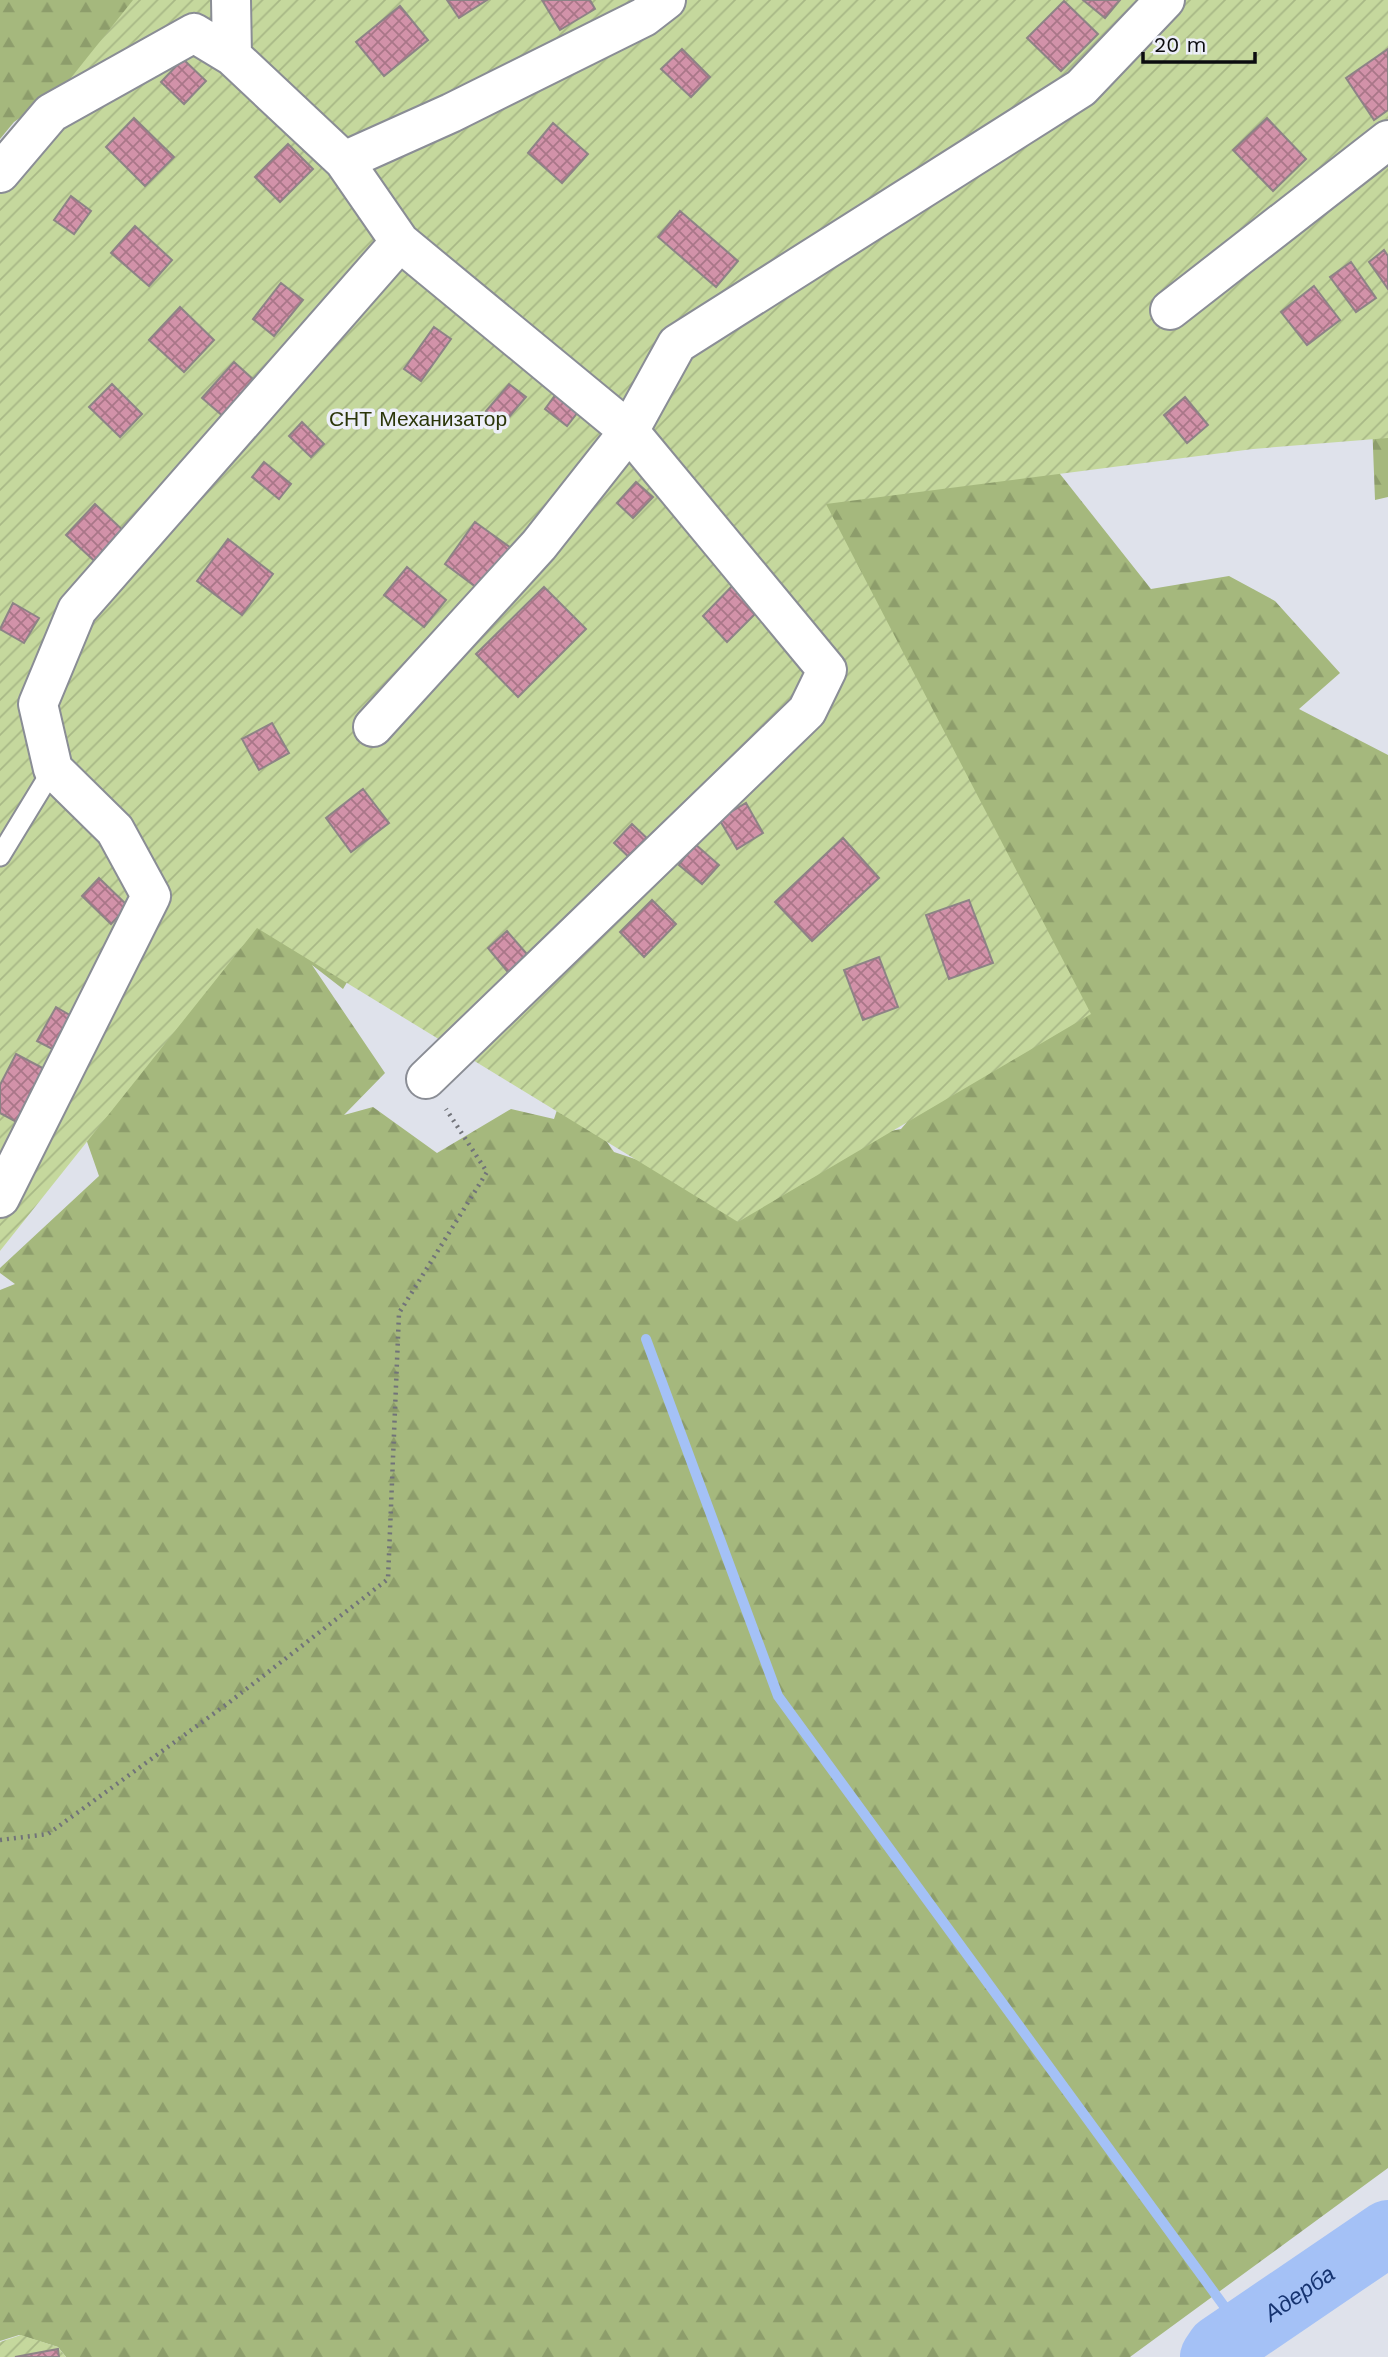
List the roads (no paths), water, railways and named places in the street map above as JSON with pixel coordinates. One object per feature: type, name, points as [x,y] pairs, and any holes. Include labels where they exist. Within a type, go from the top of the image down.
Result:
[{"type":"street","points":[[231,0],[232,56]]},
{"type":"street","points":[[344,161],[451,113],[644,17],[666,0]]},
{"type":"street","points":[[373,727],[539,545],[629,431],[677,344],[1081,88],[1165,0]]},
{"type":"street","points":[[0,173],[51,113],[194,33],[232,56],[344,161],[400,242],[629,431],[827,670],[807,711],[426,1080]]},
{"type":"street","points":[[1170,310],[1388,140]]},
{"type":"street","points":[[0,1198],[151,896],[115,830],[52,769],[38,704],[78,610],[400,242]]},
{"type":"lane","points":[[0,856],[52,769]]},
{"type":"waterway","points":[[646,1339],[778,1696],[1243,2332]]},
{"type":"waterway","name":"Адерба","points":[[1213,2357],[1219,2348],[1388,2233]]},
{"type":"park label","name":"СНТ Механизатор","points":[[418,418]]}]
